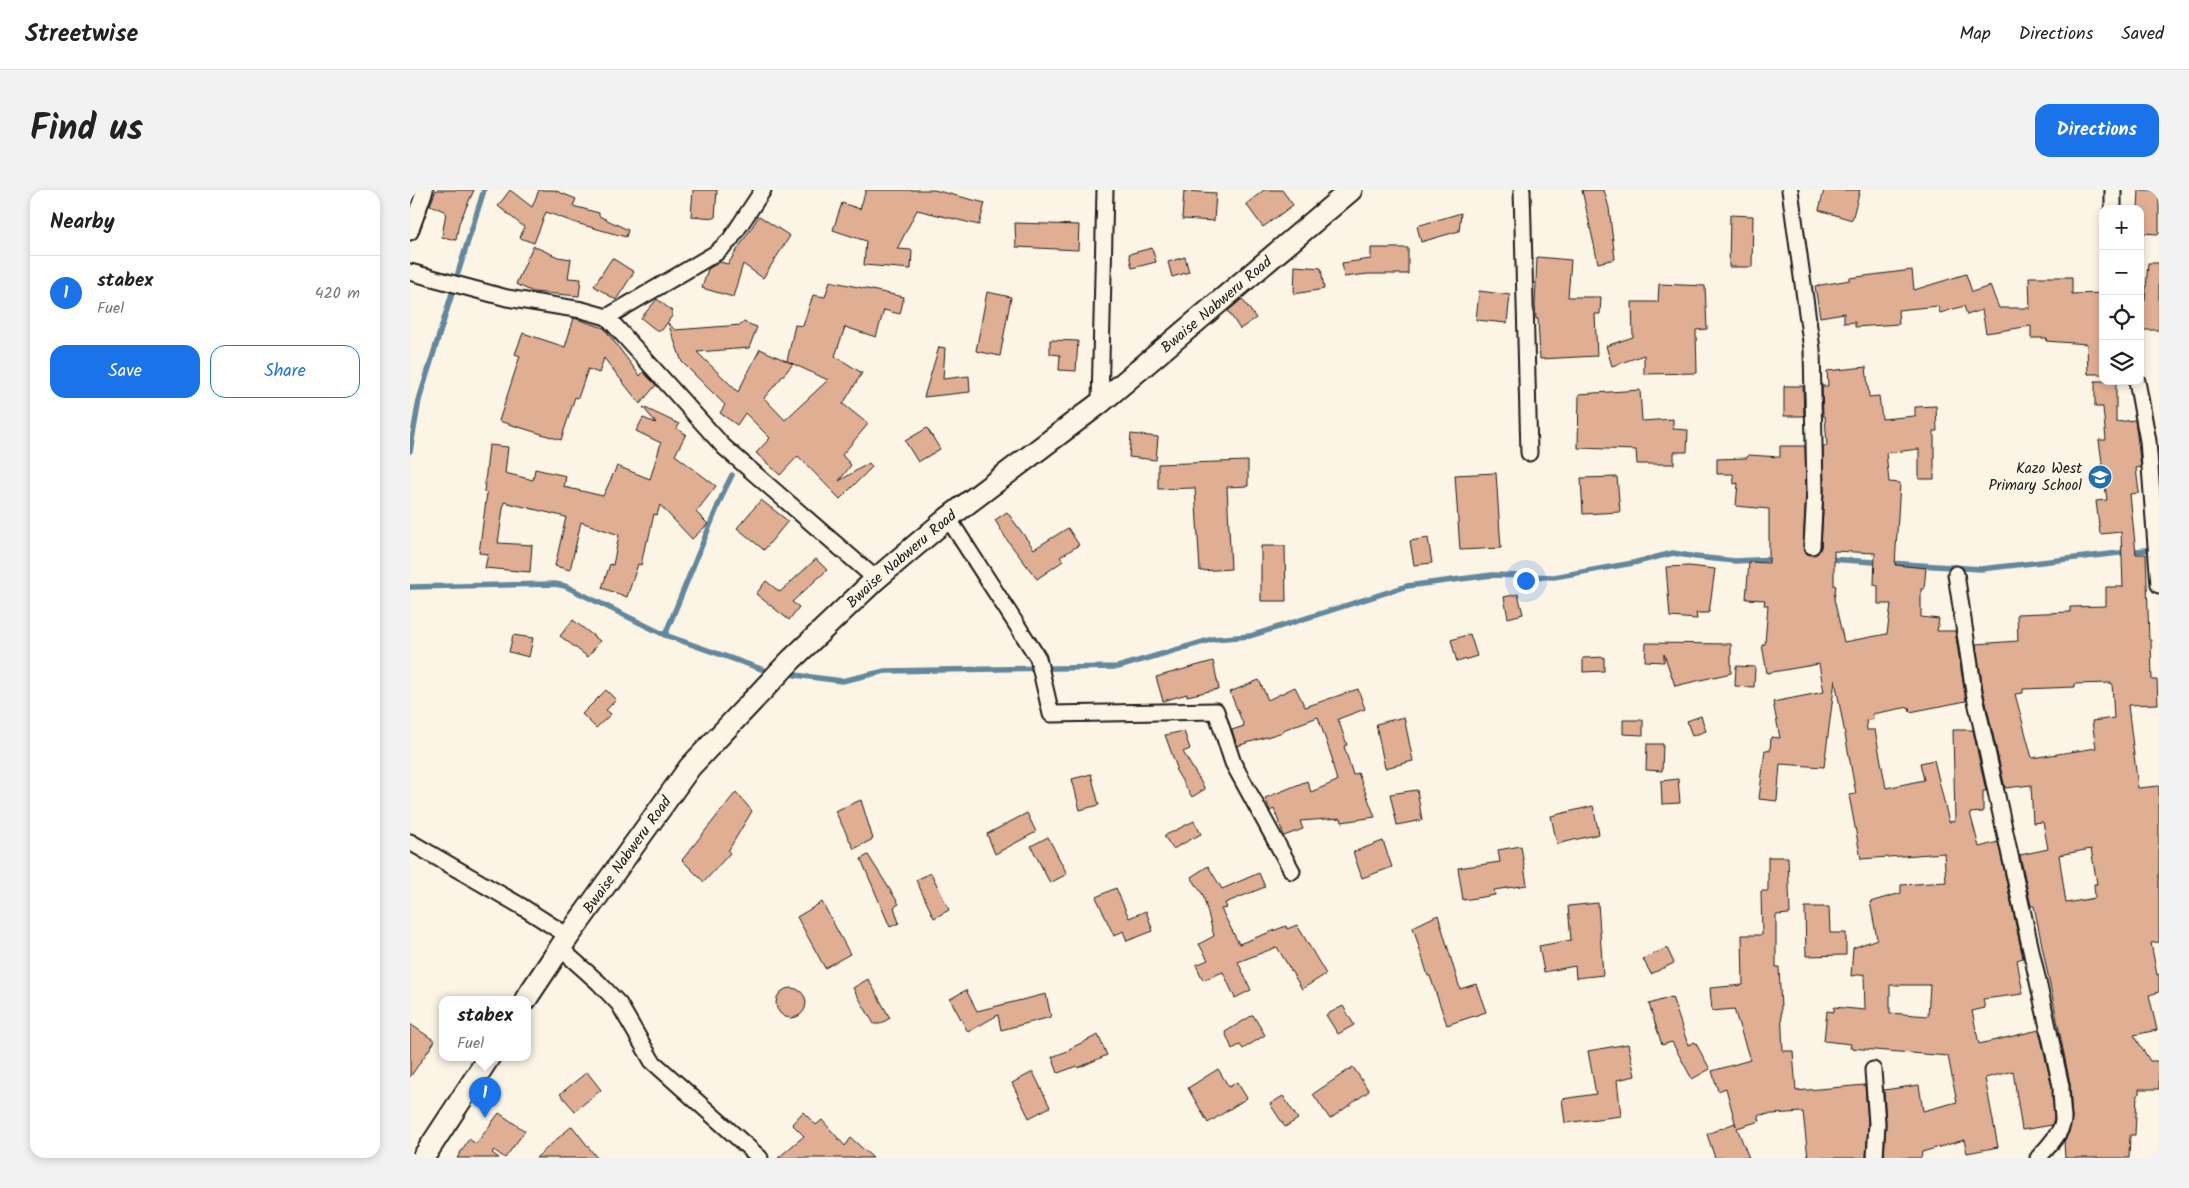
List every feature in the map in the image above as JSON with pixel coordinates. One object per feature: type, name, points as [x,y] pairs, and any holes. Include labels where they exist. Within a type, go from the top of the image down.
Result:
[{"type":"main road","name":"Bwaise Nabweru Road","points":[[528,996],[564,942],[690,767],[791,660],[876,580],[948,518],[1100,402],[1351,190]]},
{"type":"main road","points":[[423,1158],[486,1061]]},
{"type":"street","points":[[410,232],[426,190]]},
{"type":"street","points":[[607,317],[716,252],[730,240],[763,190]]},
{"type":"street","points":[[1100,402],[1105,190]]},
{"type":"street","points":[[1522,190],[1529,453]]},
{"type":"street","points":[[1790,190],[1812,349],[1815,491],[1812,546]]},
{"type":"street","points":[[2112,190],[2113,205]]},
{"type":"street","points":[[410,272],[508,298],[582,310],[607,317],[724,447],[876,580]]},
{"type":"street","points":[[2138,385],[2148,442],[2159,585]]},
{"type":"street","points":[[948,518],[1038,658],[1051,714],[1216,711],[1234,763],[1292,871]]},
{"type":"street","points":[[1956,574],[1974,692],[2061,1086],[2063,1120],[2052,1142],[2038,1158]]},
{"type":"street","points":[[410,842],[522,906],[564,942],[619,1004],[652,1061],[760,1158]]},
{"type":"street","points":[[1873,1070],[1877,1123],[1875,1158]]},
{"type":"building","points":[[436,190],[474,190],[459,223],[456,240],[442,237],[446,212],[430,205]]},
{"type":"building","points":[[510,190],[532,207],[539,190],[554,190],[576,199],[573,206],[599,213],[599,216],[628,230],[626,237],[576,223],[546,212],[534,243],[520,238],[524,227],[498,206]]},
{"type":"building","points":[[693,190],[717,190],[715,218],[691,216]]},
{"type":"building","points":[[866,190],[934,190],[985,203],[979,225],[917,210],[897,249],[912,250],[911,269],[864,265],[866,241],[833,230],[842,203],[860,209]]},
{"type":"building","points":[[1264,190],[1282,190],[1293,205],[1263,227],[1246,204]]},
{"type":"building","points":[[1582,190],[1604,190],[1609,208],[1615,259],[1598,263]]},
{"type":"building","points":[[1824,190],[1860,190],[1852,220],[1819,210]]},
{"type":"building","points":[[2139,190],[2159,190],[2159,234],[2144,233],[2144,205],[2138,205]]},
{"type":"building","points":[[1184,191],[1216,193],[1214,221],[1182,219]]},
{"type":"building","points":[[1461,213],[1459,231],[1421,242],[1417,226]]},
{"type":"building","points":[[1730,215],[1753,216],[1752,267],[1729,267]]},
{"type":"building","points":[[759,216],[790,236],[763,278],[743,264],[733,297],[702,288],[708,269],[720,262],[728,264]]},
{"type":"building","points":[[1015,223],[1079,225],[1078,250],[1016,247]]},
{"type":"building","points":[[533,246],[558,257],[571,259],[568,278],[581,279],[579,296],[533,292],[516,284]]},
{"type":"building","points":[[1152,248],[1156,262],[1132,268],[1129,254]]},
{"type":"building","points":[[1371,248],[1408,248],[1408,274],[1368,274],[1344,277],[1342,263],[1371,259]]},
{"type":"building","points":[[1185,257],[1189,272],[1172,277],[1168,262]]},
{"type":"building","points":[[1537,257],[1571,260],[1568,297],[1601,297],[1600,314],[1595,314],[1597,356],[1540,359],[1538,319],[1536,319],[1535,305]]},
{"type":"building","points":[[612,258],[634,272],[616,300],[594,286]]},
{"type":"building","points":[[2148,263],[2159,263],[2159,330],[2144,330]]},
{"type":"building","points":[[1295,266],[1321,268],[1324,289],[1294,294]]},
{"type":"building","points":[[1912,270],[1914,290],[1966,274],[1972,292],[1990,286],[1999,308],[2030,308],[2029,277],[2072,277],[2072,294],[2099,293],[2099,374],[2088,374],[2087,344],[2046,341],[2047,338],[2031,338],[2031,326],[1986,333],[1982,310],[1967,315],[1964,306],[1940,313],[1938,306],[1898,310],[1899,324],[1855,327],[1855,322],[1844,323],[1844,313],[1820,317],[1815,286],[1850,280],[1849,278]]},
{"type":"building","points":[[830,281],[904,297],[900,314],[884,310],[876,337],[845,327],[835,356],[862,373],[843,404],[868,424],[842,455],[851,465],[839,481],[869,463],[872,467],[840,499],[798,456],[780,475],[756,453],[770,438],[745,413],[737,425],[720,413],[725,405],[682,362],[668,323],[675,330],[741,325],[743,322],[757,327],[749,348],[697,352],[738,392],[760,349],[793,364],[764,398],[785,420],[828,380],[787,361],[795,325],[803,326],[813,295],[825,297]]},
{"type":"building","points":[[1659,284],[1705,286],[1707,329],[1696,330],[1697,373],[1644,374],[1644,355],[1612,366],[1606,346],[1633,337],[1632,302],[1658,302]]},
{"type":"building","points":[[1479,291],[1510,295],[1507,323],[1476,320]]},
{"type":"building","points":[[987,292],[1011,297],[1000,356],[976,351]]},
{"type":"building","points":[[657,299],[672,311],[672,316],[662,330],[656,330],[641,318]]},
{"type":"building","points":[[1242,299],[1256,318],[1240,329],[1228,311]]},
{"type":"building","points":[[574,318],[604,328],[640,376],[643,372],[656,385],[640,404],[604,358],[599,373],[588,369],[578,398],[575,397],[561,440],[499,421],[520,356],[515,354],[523,333],[565,347]]},
{"type":"building","points":[[1050,340],[1078,341],[1076,371],[1059,370],[1060,355],[1050,354]]},
{"type":"building","points":[[939,347],[945,348],[943,379],[969,376],[970,392],[924,397]]},
{"type":"building","points":[[1866,367],[1869,397],[1879,396],[1882,419],[1915,416],[1915,407],[1936,406],[1937,431],[1934,431],[1934,479],[1919,479],[1919,449],[1886,453],[1889,482],[1900,483],[1895,565],[1926,568],[1924,589],[1921,589],[1921,617],[1939,619],[1937,631],[1955,631],[1966,701],[1910,712],[1909,707],[1872,714],[1873,719],[1866,721],[1867,730],[1875,730],[1886,788],[1924,780],[1920,763],[1934,760],[1949,822],[1955,821],[1953,730],[1973,730],[1986,791],[1983,791],[1983,812],[1970,813],[1979,847],[1998,842],[2023,958],[2017,960],[2023,994],[1983,999],[1985,1008],[1972,1011],[1979,1044],[2039,1030],[2052,1087],[2054,1118],[2052,1125],[2022,1130],[2013,1071],[1985,1078],[1998,1147],[1967,1153],[1964,1140],[1922,1152],[1921,1158],[1884,1158],[1886,1123],[1884,1090],[1919,1085],[1923,1111],[1957,1102],[1948,1056],[1850,1048],[1851,1044],[1824,1041],[1827,1011],[1834,1012],[1834,1007],[1865,1010],[1864,974],[1851,976],[1853,948],[1877,939],[1870,902],[1901,893],[1901,885],[1946,882],[1944,853],[1861,859],[1849,795],[1856,794],[1835,680],[1824,767],[1780,764],[1777,801],[1759,799],[1765,750],[1770,751],[1771,737],[1780,738],[1773,702],[1824,692],[1819,664],[1767,673],[1762,645],[1765,644],[1768,605],[1764,605],[1765,600],[1746,599],[1749,562],[1769,563],[1769,509],[1736,506],[1738,483],[1734,484],[1733,474],[1717,474],[1717,459],[1747,458],[1748,455],[1780,457],[1780,446],[1805,446],[1806,491],[1803,546],[1807,554],[1817,554],[1821,547],[1824,492],[1823,446],[1827,446],[1822,386],[1828,386],[1827,371]],"holes":[[[1834,551],[1875,553],[1874,585],[1878,586],[1878,604],[1891,604],[1887,634],[1844,642],[1834,599],[1836,586],[1834,586]],[[1890,985],[1930,985],[1928,1016],[1890,1013]]]},
{"type":"building","points":[[2095,381],[2099,381],[2099,385],[2116,385],[2116,422],[2135,420],[2141,467],[2136,468],[2139,493],[2130,494],[2136,554],[2146,554],[2152,680],[2157,680],[2158,704],[2128,705],[2138,788],[2159,786],[2159,942],[2151,943],[2157,975],[2159,974],[2159,992],[2149,995],[2157,1030],[2134,1035],[2150,1061],[2159,1061],[2159,1089],[2139,1089],[2135,1135],[2130,1135],[2129,1158],[2065,1158],[2064,1142],[2072,1119],[2070,1084],[2034,906],[2031,906],[2020,855],[2048,849],[2043,822],[2033,823],[2031,785],[2005,788],[1983,690],[1976,644],[2018,641],[2017,614],[2070,612],[2070,607],[2106,606],[2106,587],[2123,587],[2121,532],[2100,534],[2096,501],[2107,500],[2099,440],[2106,440],[2103,407],[2095,407]],"holes":[[[2112,683],[2114,718],[2092,721],[2096,748],[2032,758],[2015,694],[2023,693],[2023,689],[2075,687],[2075,684]],[[2091,849],[2097,884],[2094,884],[2095,898],[2066,903],[2059,855]]]},
{"type":"building","points":[[1784,386],[1803,386],[1804,416],[1784,416]]},
{"type":"building","points":[[1640,390],[1642,421],[1673,419],[1673,429],[1688,430],[1687,452],[1674,452],[1674,464],[1637,464],[1636,450],[1578,448],[1579,394]]},
{"type":"building","points":[[643,407],[679,424],[677,429],[686,434],[675,455],[716,486],[696,512],[708,524],[692,539],[660,505],[657,515],[654,514],[641,565],[638,564],[627,597],[602,588],[610,564],[613,565],[619,535],[581,522],[570,570],[555,566],[566,517],[504,502],[498,543],[532,545],[530,572],[485,568],[488,554],[479,553],[487,493],[484,492],[489,445],[508,447],[505,473],[533,480],[535,469],[566,476],[564,487],[603,496],[617,466],[650,479],[661,443],[636,431],[643,418],[656,423]]},
{"type":"building","points":[[927,428],[940,449],[918,462],[905,441]]},
{"type":"building","points":[[1131,434],[1158,437],[1156,460],[1129,457]]},
{"type":"building","points":[[1248,461],[1248,486],[1227,487],[1231,569],[1200,571],[1195,488],[1158,489],[1158,464]]},
{"type":"building","points":[[1496,473],[1501,548],[1460,550],[1455,475]]},
{"type":"building","points":[[1617,477],[1620,512],[1583,514],[1581,478]]},
{"type":"building","points":[[761,500],[788,521],[764,550],[737,528]]},
{"type":"building","points":[[1007,512],[1034,549],[1068,528],[1079,545],[1060,557],[1063,561],[1037,579],[1007,540],[995,520]]},
{"type":"building","points":[[1428,538],[1432,563],[1414,565],[1410,541]]},
{"type":"building","points":[[1261,546],[1285,546],[1286,601],[1261,601]]},
{"type":"building","points":[[816,559],[827,570],[792,602],[799,607],[789,620],[756,594],[766,581],[780,592]]},
{"type":"building","points":[[1689,566],[1715,569],[1709,613],[1696,613],[1697,619],[1670,617],[1666,567]]},
{"type":"building","points":[[1518,594],[1523,614],[1508,618],[1504,597]]},
{"type":"building","points":[[573,620],[600,641],[588,657],[560,636]]},
{"type":"building","points":[[1470,634],[1477,656],[1457,662],[1451,640]]},
{"type":"building","points":[[513,635],[533,638],[529,657],[509,652]]},
{"type":"building","points":[[1646,643],[1731,644],[1731,673],[1675,686],[1664,654],[1664,662],[1645,661]]},
{"type":"building","points":[[1604,657],[1604,671],[1583,672],[1583,658]]},
{"type":"building","points":[[1213,661],[1219,689],[1187,696],[1187,694],[1163,701],[1156,677]]},
{"type":"building","points":[[1736,666],[1755,667],[1754,687],[1735,686]]},
{"type":"building","points":[[1259,680],[1268,700],[1295,687],[1305,707],[1358,689],[1365,709],[1338,719],[1347,745],[1344,746],[1353,775],[1358,773],[1375,817],[1342,822],[1341,818],[1300,821],[1303,829],[1284,836],[1274,809],[1270,811],[1265,798],[1307,781],[1311,792],[1337,781],[1333,761],[1318,717],[1283,730],[1283,732],[1237,746],[1232,730],[1244,726],[1230,692]]},
{"type":"building","points":[[606,690],[616,700],[606,710],[611,714],[596,728],[582,714]]},
{"type":"building","points":[[1701,716],[1706,731],[1692,736],[1687,721]]},
{"type":"building","points":[[1404,717],[1413,761],[1385,768],[1376,724]]},
{"type":"building","points":[[1623,720],[1643,720],[1643,735],[1623,734]]},
{"type":"building","points":[[1184,731],[1190,749],[1183,752],[1205,789],[1192,797],[1175,769],[1177,768],[1165,735]]},
{"type":"building","points":[[1647,744],[1663,744],[1662,771],[1646,770]]},
{"type":"building","points":[[1091,774],[1099,805],[1080,810],[1072,779]]},
{"type":"building","points":[[1678,779],[1680,803],[1662,804],[1661,781]]},
{"type":"building","points":[[1417,790],[1422,820],[1397,825],[1390,794]]},
{"type":"building","points":[[736,792],[752,811],[728,851],[730,853],[704,882],[682,860]]},
{"type":"building","points":[[861,800],[873,839],[854,849],[835,811]]},
{"type":"building","points":[[1593,806],[1599,834],[1557,844],[1551,816]]},
{"type":"building","points":[[1027,813],[1036,832],[995,854],[987,834]]},
{"type":"building","points":[[1194,821],[1201,834],[1173,849],[1164,836]]},
{"type":"building","points":[[1048,837],[1067,874],[1050,883],[1031,846]]},
{"type":"building","points":[[1383,841],[1392,867],[1362,878],[1353,852]]},
{"type":"building","points":[[1521,846],[1527,885],[1494,890],[1495,895],[1463,900],[1458,868],[1500,862],[1498,850]]},
{"type":"building","points":[[868,855],[899,904],[894,907],[899,923],[890,927],[861,859]]},
{"type":"building","points":[[1768,857],[1788,857],[1790,914],[1776,915],[1776,967],[1779,967],[1783,1051],[1793,1051],[1796,1091],[1865,1085],[1868,1123],[1866,1158],[1808,1158],[1803,1112],[1758,1115],[1760,1121],[1737,1128],[1749,1158],[1715,1158],[1707,1134],[1735,1123],[1736,1126],[1726,1088],[1718,1091],[1712,1071],[1750,1060],[1734,1009],[1712,1011],[1710,988],[1743,985],[1742,935],[1762,935],[1761,891],[1768,891]]},
{"type":"building","points":[[1208,866],[1222,889],[1259,873],[1265,887],[1225,903],[1227,908],[1221,909],[1239,944],[1286,926],[1287,929],[1297,925],[1326,974],[1302,989],[1277,947],[1238,962],[1251,990],[1235,998],[1223,972],[1203,980],[1196,965],[1208,960],[1199,944],[1214,936],[1203,895],[1191,877]]},
{"type":"building","points":[[931,873],[949,910],[934,918],[916,880]]},
{"type":"building","points":[[1116,888],[1129,918],[1146,911],[1153,931],[1127,941],[1123,931],[1114,936],[1096,897]]},
{"type":"building","points":[[822,902],[850,954],[825,968],[797,917]]},
{"type":"building","points":[[1598,903],[1603,975],[1576,978],[1575,966],[1544,972],[1539,946],[1571,940],[1568,906]]},
{"type":"building","points":[[1805,907],[1829,907],[1830,933],[1846,933],[1846,955],[1806,956]]},
{"type":"building","points":[[1438,915],[1460,989],[1476,984],[1486,1012],[1447,1025],[1430,976],[1428,976],[1413,927]]},
{"type":"building","points":[[1667,948],[1674,963],[1651,974],[1643,959]]},
{"type":"building","points":[[868,979],[890,1018],[880,1024],[874,1024],[853,988]]},
{"type":"building","points":[[791,988],[802,992],[806,1003],[802,1014],[791,1018],[780,1014],[776,1003],[780,992]]},
{"type":"building","points":[[966,990],[977,1011],[1046,994],[1051,1017],[1001,1030],[998,1015],[968,1032],[950,999]]},
{"type":"building","points":[[1672,997],[1688,1045],[1695,1042],[1710,1069],[1692,1079],[1672,1042],[1662,1045],[1649,1004]]},
{"type":"building","points":[[1343,1006],[1354,1025],[1338,1034],[1326,1015]]},
{"type":"building","points":[[1253,1015],[1265,1035],[1243,1049],[1240,1045],[1232,1049],[1225,1032]]},
{"type":"building","points":[[410,1024],[435,1041],[410,1077]]},
{"type":"building","points":[[1098,1035],[1107,1055],[1078,1068],[1077,1066],[1058,1073],[1052,1057]]},
{"type":"building","points":[[1628,1044],[1635,1076],[1617,1080],[1621,1116],[1565,1123],[1562,1099],[1596,1094],[1588,1051]]},
{"type":"building","points":[[1353,1067],[1369,1091],[1330,1119],[1313,1094]]},
{"type":"building","points":[[1218,1069],[1229,1087],[1237,1082],[1247,1098],[1208,1123],[1188,1088]]},
{"type":"building","points":[[587,1072],[601,1090],[575,1111],[560,1094]]},
{"type":"building","points":[[1033,1072],[1050,1107],[1029,1118],[1012,1083]]},
{"type":"building","points":[[1283,1096],[1298,1119],[1285,1127],[1270,1104]]},
{"type":"building","points":[[803,1112],[816,1125],[822,1120],[845,1146],[851,1138],[873,1158],[778,1158],[804,1136],[792,1124]]},
{"type":"building","points":[[499,1113],[525,1131],[505,1158],[494,1150],[492,1153],[499,1158],[457,1158],[469,1139],[476,1144]]},
{"type":"building","points":[[572,1126],[597,1158],[536,1158],[557,1139]]},
{"type":"waterway","points":[[458,273],[484,190]]},
{"type":"waterway","points":[[410,451],[419,400],[454,287]]},
{"type":"waterway","points":[[665,635],[732,475]]},
{"type":"waterway","points":[[1828,559],[1981,569],[2154,549]]},
{"type":"waterway","points":[[795,675],[842,681],[885,671],[1118,667],[1213,639],[1250,636],[1407,586],[1492,575],[1554,577],[1633,563],[1673,553],[1735,561],[1776,559]]},
{"type":"waterway","points":[[410,587],[555,584],[565,586],[665,635],[767,671]]},
{"type":"place","name":"Kazo West Primary School","points":[[2100,477]]},
{"type":"place","name":"stabex","points":[[485,1118]]}]
